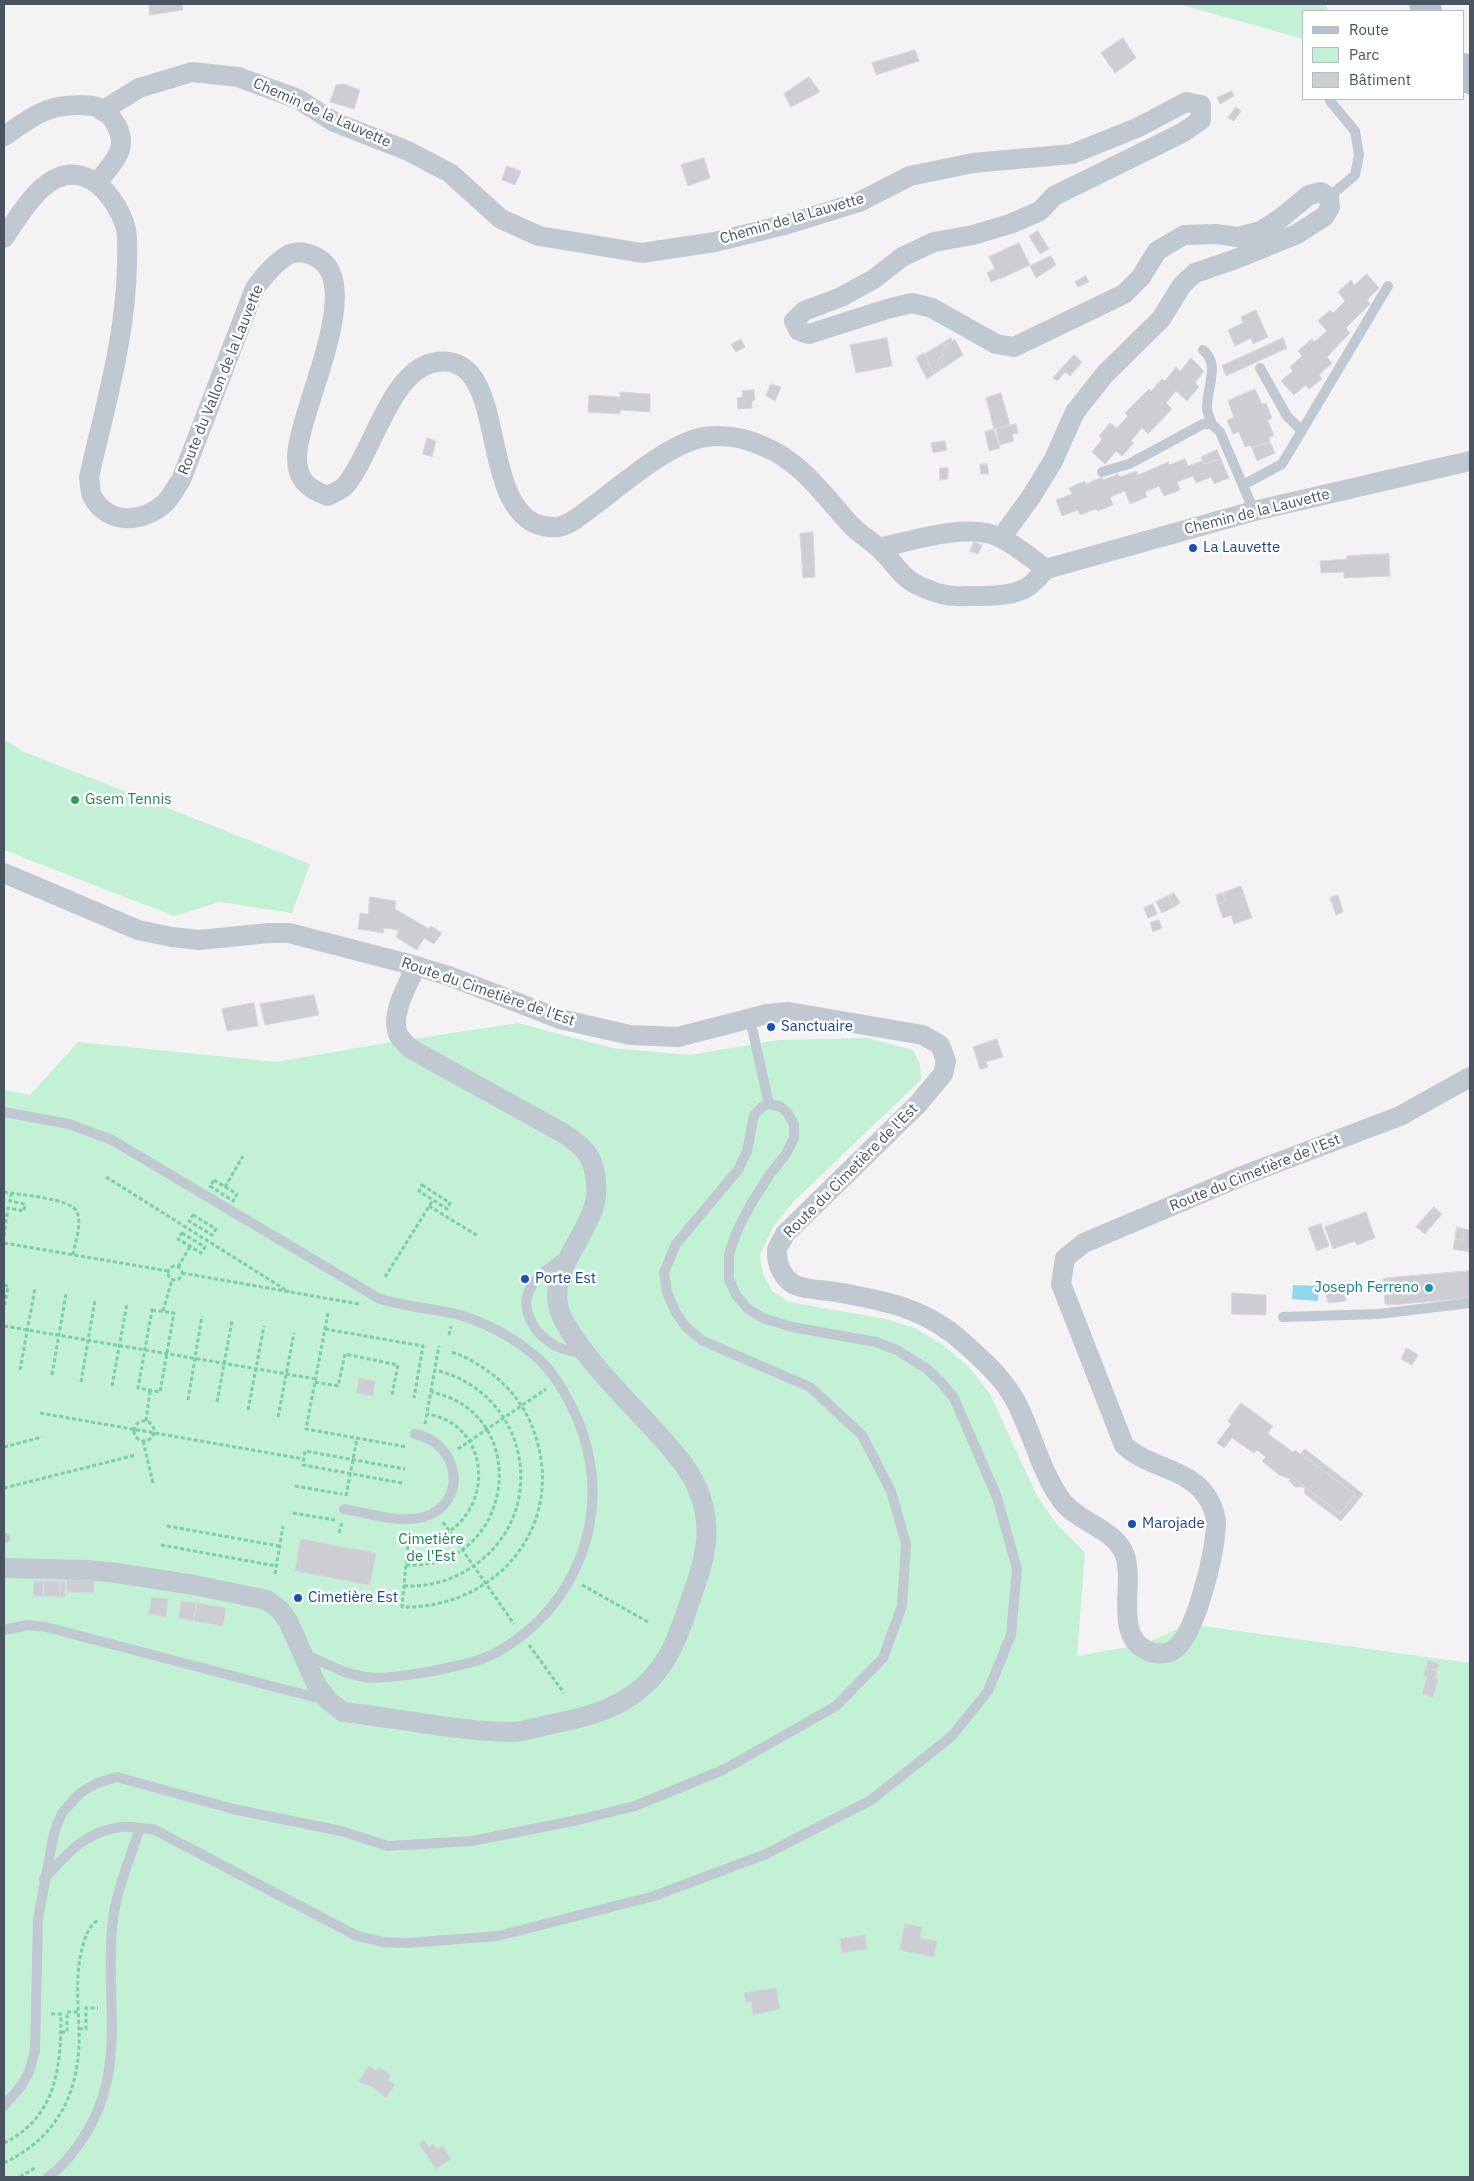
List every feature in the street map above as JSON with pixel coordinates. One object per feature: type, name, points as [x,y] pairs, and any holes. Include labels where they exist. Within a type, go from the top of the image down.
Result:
[{"type":"main road","points":[[1464,69],[1470,80]]},
{"type":"street","name":"Chemin de la Lauvette","points":[[102,111],[139,88],[192,72],[238,77],[298,99],[334,122],[408,151],[450,173],[501,219],[539,236],[642,253],[715,242],[788,224],[859,202],[910,176],[973,163],[1072,154],[1139,127],[1186,102],[1201,105],[1200,120],[1182,132],[1054,196],[1040,211],[1010,224],[934,242],[902,257],[874,279],[841,298],[804,311],[794,321],[799,331],[809,334],[912,303],[932,308],[996,344],[1014,346],[1124,294],[1141,278],[1157,251],[1184,235],[1216,234],[1238,236],[1261,231],[1281,218],[1309,195],[1321,192],[1329,197]]},
{"type":"street","points":[[4,136],[35,115],[58,107],[76,105],[97,107],[111,117],[118,128],[121,140],[117,156],[97,183],[78,175],[66,175],[56,178],[45,185],[4,238]]},
{"type":"street","name":"Route du Vallon de la Lauvette","points":[[97,183],[109,196],[126,230],[127,291],[116,357],[89,477],[91,494],[100,507],[112,516],[130,520],[148,515],[166,502],[181,480],[255,288],[274,265],[282,258],[295,252],[308,253],[320,259],[327,267],[334,280],[336,301],[331,330],[299,440],[297,459],[299,473],[303,482],[314,492],[328,496],[344,488],[365,454],[389,404],[402,385],[417,370],[433,362],[447,361],[460,365],[470,372],[479,385],[485,403],[497,464],[511,502],[523,516],[534,523],[545,527],[560,527],[577,518],[630,478],[679,445],[703,437],[723,435],[764,446],[785,457],[804,472],[853,527],[880,548]]},
{"type":"street","points":[[1001,538],[1031,497],[1053,460],[1075,412],[1105,374],[1162,319],[1182,285],[1195,273],[1236,259],[1297,234],[1325,216],[1330,207],[1329,197]]},
{"type":"street","name":"Chemin de la Lauvette","points":[[880,548],[909,580],[946,596],[994,596],[1026,589],[1046,569],[1254,511],[1470,461]]},
{"type":"street","points":[[880,548],[918,539],[968,531],[985,533],[1001,538],[1046,569]]},
{"type":"street","name":"Route du Cimetière de l'Est","points":[[4,872],[138,930],[199,940],[269,933],[289,933],[416,966],[449,976],[560,1019],[630,1035],[678,1037],[767,1014],[789,1012],[923,1035],[940,1045],[946,1061],[943,1074],[918,1104],[786,1234],[777,1249],[778,1262],[783,1275],[796,1285],[880,1300],[908,1308],[952,1332],[989,1366],[1015,1401],[1051,1486],[1066,1505],[1080,1518],[1107,1534],[1122,1548],[1127,1561],[1128,1627],[1131,1638],[1147,1651],[1154,1653],[1167,1653],[1175,1650],[1189,1630],[1207,1579],[1216,1522],[1210,1502],[1199,1486],[1179,1472],[1134,1455],[1124,1446],[1061,1284],[1066,1258],[1084,1243],[1242,1176],[1400,1116],[1470,1078]]},
{"type":"street","points":[[4,1568],[87,1570],[117,1573],[194,1585],[267,1600],[280,1610],[288,1621],[317,1686],[329,1701],[343,1712],[474,1730],[512,1732],[606,1711],[634,1696],[659,1670],[678,1637],[703,1566],[708,1534],[704,1505],[695,1482],[679,1459],[585,1351],[562,1316],[558,1300],[559,1284],[570,1253],[588,1222],[596,1196],[595,1167],[585,1150],[563,1133],[411,1049],[398,1035],[397,1016],[416,966]]},
{"type":"lane","points":[[1329,197],[1355,175],[1359,156],[1356,132],[1330,101]]},
{"type":"lane","points":[[1243,485],[1282,464],[1388,286]]},
{"type":"lane","points":[[1203,350],[1210,355],[1213,365],[1207,409],[1212,424],[1220,432],[1254,511]]},
{"type":"lane","points":[[1260,368],[1287,416],[1302,431]]},
{"type":"lane","points":[[1102,472],[1129,464],[1203,424],[1212,424]]},
{"type":"lane","points":[[750,1018],[769,1104]]},
{"type":"lane","points":[[4,2106],[29,2072],[35,2050],[38,1919],[44,1879],[54,1833],[62,1813],[80,1793],[97,1783],[117,1777],[233,1809],[341,1831],[388,1846],[472,1841],[578,1820],[635,1806],[723,1770],[836,1706],[883,1658],[902,1606],[906,1544],[891,1491],[862,1435],[810,1387],[703,1341],[686,1327],[675,1311],[667,1292],[664,1272],[676,1244],[738,1170],[747,1151],[754,1114],[769,1104],[779,1106],[787,1112],[794,1124],[794,1138],[786,1154],[770,1174],[751,1204],[737,1231],[729,1254],[729,1279],[736,1295],[748,1310],[763,1318],[792,1327],[876,1342],[897,1350],[927,1369],[941,1382],[954,1398],[997,1497],[1017,1569],[1012,1635],[988,1691],[952,1736],[871,1800],[766,1854],[654,1896],[498,1936],[383,1942],[356,1936],[153,1829],[122,1827],[101,1832],[75,1845],[44,1879]]},
{"type":"lane","points":[[4,1112],[68,1124],[112,1140],[378,1298],[408,1307],[454,1314],[474,1320],[496,1330],[534,1355],[557,1382],[577,1418],[590,1464],[592,1509],[584,1550],[570,1578],[542,1618],[500,1650],[480,1660],[413,1674],[366,1677],[328,1665],[302,1652]]},
{"type":"lane","points":[[570,1253],[535,1281],[528,1292],[526,1309],[534,1327],[548,1341],[563,1350],[575,1354],[585,1351]]},
{"type":"lane","points":[[1283,1317],[1378,1314],[1470,1303]]},
{"type":"lane","points":[[344,1509],[411,1520],[426,1517],[444,1504],[451,1492],[454,1470],[449,1456],[439,1446],[419,1435]]},
{"type":"lane","points":[[4,1630],[27,1625],[46,1627],[329,1701]]},
{"type":"lane","points":[[48,2177],[58,2170],[88,2131],[105,2094],[112,2051],[113,1918],[116,1902],[140,1828]]},
{"type":"path","points":[[225,1187],[243,1156]]},
{"type":"path","points":[[106,1177],[289,1292]]},
{"type":"path","points":[[422,1185],[450,1203],[446,1209],[433,1200],[419,1191],[422,1185]]},
{"type":"path","points":[[4,1192],[72,1205],[77,1211],[78,1222],[74,1255]]},
{"type":"path","points":[[4,1236],[8,1208],[24,1211],[25,1204],[10,1201],[11,1194]]},
{"type":"path","points":[[385,1277],[433,1200]]},
{"type":"path","points":[[429,1206],[478,1236]]},
{"type":"path","points":[[193,1215],[216,1229],[212,1235],[201,1228],[189,1221],[193,1215]]},
{"type":"path","points":[[194,1240],[201,1228]]},
{"type":"path","points":[[182,1233],[205,1247],[201,1253],[190,1247],[178,1239],[182,1233]]},
{"type":"path","points":[[4,1243],[168,1271]]},
{"type":"path","points":[[178,1267],[190,1247]]},
{"type":"path","points":[[172,1280],[168,1276],[168,1271],[172,1266],[178,1267],[182,1273],[365,1305],[372,1304],[378,1298]]},
{"type":"path","points":[[172,1280],[178,1279],[182,1273]]},
{"type":"path","points":[[163,1311],[172,1280]]},
{"type":"path","points":[[4,1285],[8,1286],[4,1308]]},
{"type":"path","points":[[20,1370],[35,1288]]},
{"type":"path","points":[[52,1375],[66,1294]]},
{"type":"path","points":[[81,1382],[95,1300]]},
{"type":"path","points":[[112,1386],[127,1304]]},
{"type":"path","points":[[152,1310],[163,1311],[174,1313],[160,1392],[138,1388],[152,1310]]},
{"type":"path","points":[[328,1313],[306,1429],[408,1447]]},
{"type":"path","points":[[188,1400],[202,1316]]},
{"type":"path","points":[[218,1402],[232,1321]]},
{"type":"path","points":[[4,1326],[287,1374],[338,1386],[345,1354],[398,1365],[392,1396]]},
{"type":"path","points":[[248,1410],[264,1326]]},
{"type":"path","points":[[325,1329],[423,1346],[414,1398]]},
{"type":"path","points":[[278,1417],[294,1333]]},
{"type":"path","points":[[419,1435],[431,1392],[439,1346]]},
{"type":"path","points":[[411,1520],[402,1607],[428,1607],[460,1598],[486,1584],[515,1557],[525,1542],[539,1506],[542,1476],[541,1454],[529,1419],[522,1406],[513,1393],[488,1371],[459,1354],[451,1352]]},
{"type":"path","points":[[404,1586],[440,1582],[474,1566],[489,1554],[504,1535],[518,1503],[521,1465],[514,1438],[503,1418],[490,1401],[472,1386],[450,1374],[435,1370]]},
{"type":"path","points":[[449,1456],[557,1382]]},
{"type":"path","points":[[146,1421],[150,1391]]},
{"type":"path","points":[[406,1565],[440,1561],[473,1541],[494,1509],[500,1486],[497,1454],[480,1420],[464,1406],[444,1394],[431,1392]]},
{"type":"path","points":[[40,1413],[304,1459]]},
{"type":"path","points":[[146,1421],[139,1423],[135,1430],[136,1437],[143,1441],[153,1482]]},
{"type":"path","points":[[143,1441],[151,1438],[154,1433],[152,1426],[146,1421]]},
{"type":"path","points":[[4,1447],[42,1437]]},
{"type":"path","points":[[340,1533],[358,1438]]},
{"type":"path","points":[[402,1483],[303,1465],[305,1451],[405,1469]]},
{"type":"path","points":[[4,1488],[136,1455]]},
{"type":"path","points":[[435,1512],[564,1693]]},
{"type":"path","points":[[167,1526],[279,1546]]},
{"type":"path","points":[[275,1574],[283,1526]]},
{"type":"path","points":[[160,1545],[276,1566]]},
{"type":"path","points":[[570,1578],[648,1622]]},
{"type":"path","points":[[4,2163],[35,2144],[60,2116],[72,2089],[78,2060],[78,1967],[88,1932],[97,1921],[104,1918],[113,1918]]},
{"type":"path","points":[[79,2029],[86,2029],[86,2008],[111,2007]]},
{"type":"path","points":[[98,2008],[98,2016]]},
{"type":"path","points":[[61,2032],[67,2032],[67,2012],[78,2012]]},
{"type":"path","points":[[4,2143],[32,2122],[47,2101],[60,2062],[60,2014]]},
{"type":"path","points":[[20,2177],[41,2164]]},
{"type":"green space","points":[[1179,4],[1326,4],[1328,10],[1302,10],[1302,39]]},
{"type":"green space","name":"Gsem Tennis","points":[[4,739],[22,751],[310,864],[292,913],[220,902],[174,916],[4,850]]},
{"type":"green space","name":"Cimetière de l'Est","points":[[518,1023],[612,1048],[690,1055],[779,1040],[867,1038],[913,1050],[920,1064],[921,1080],[795,1200],[773,1227],[760,1255],[763,1274],[772,1291],[789,1302],[886,1319],[915,1328],[943,1345],[970,1368],[990,1394],[1038,1498],[1056,1523],[1085,1553],[1077,1656],[1145,1644],[1188,1624],[1470,1663],[1470,2177],[4,2177],[4,1090],[30,1095],[78,1042],[276,1062]]},
{"type":"water","points":[[1293,1285],[1319,1286],[1318,1301],[1292,1299]]},
{"type":"building","points":[[149,4],[182,4],[183,10],[150,15]]},
{"type":"building","points":[[1123,38],[1136,58],[1115,73],[1101,53]]},
{"type":"building","points":[[915,50],[919,61],[876,75],[872,63]]},
{"type":"building","points":[[809,77],[820,92],[791,107],[784,94]]},
{"type":"building","points":[[344,84],[360,90],[354,109],[330,102],[336,85]]},
{"type":"building","points":[[1232,91],[1234,96],[1220,104],[1217,98]]},
{"type":"building","points":[[1236,107],[1241,111],[1234,121],[1228,118]]},
{"type":"building","points":[[704,158],[710,178],[688,186],[681,165]]},
{"type":"building","points":[[507,166],[521,171],[515,185],[502,180]]},
{"type":"building","points":[[1038,231],[1049,249],[1040,254],[1029,236]]},
{"type":"building","points":[[1019,243],[1030,265],[1000,279],[989,257]]},
{"type":"building","points":[[1051,256],[1056,265],[1036,278],[1030,266]]},
{"type":"building","points":[[995,269],[1000,278],[991,282],[987,273]]},
{"type":"building","points":[[1367,274],[1379,288],[1367,300],[1370,304],[1346,328],[1350,333],[1327,357],[1332,363],[1319,375],[1322,379],[1309,389],[1306,385],[1294,395],[1281,381],[1293,371],[1290,367],[1302,356],[1298,351],[1312,339],[1314,342],[1327,331],[1318,321],[1330,310],[1333,313],[1345,301],[1338,292],[1351,280],[1354,285]]},
{"type":"building","points":[[1086,276],[1089,282],[1078,287],[1075,282]]},
{"type":"building","points":[[1256,310],[1268,337],[1253,344],[1251,338],[1235,346],[1228,330],[1243,323],[1241,317]]},
{"type":"building","points":[[887,338],[892,366],[856,373],[850,345]]},
{"type":"building","points":[[951,338],[952,341],[944,346],[946,349],[942,352],[943,355],[937,359],[942,369],[934,374],[925,354]]},
{"type":"building","points":[[1283,338],[1287,348],[1226,376],[1222,366]]},
{"type":"building","points":[[741,339],[745,347],[736,352],[731,345]]},
{"type":"building","points":[[955,340],[963,355],[942,369],[937,359],[943,355],[942,352],[946,349],[944,346]]},
{"type":"building","points":[[924,353],[934,374],[927,379],[916,358]]},
{"type":"building","points":[[1074,355],[1082,362],[1070,376],[1065,372],[1057,381],[1053,378]]},
{"type":"building","points":[[1191,358],[1204,371],[1195,383],[1199,387],[1187,401],[1176,391],[1166,403],[1172,409],[1148,434],[1142,428],[1131,441],[1134,443],[1122,456],[1116,451],[1105,464],[1092,452],[1102,439],[1099,436],[1110,423],[1117,428],[1128,416],[1125,413],[1149,389],[1151,391],[1162,379],[1165,381],[1176,367],[1180,371]]},
{"type":"building","points":[[771,384],[781,387],[775,401],[766,396]]},
{"type":"building","points":[[1255,389],[1262,404],[1266,403],[1272,418],[1267,420],[1274,435],[1269,438],[1270,442],[1252,448],[1251,445],[1245,447],[1239,432],[1233,434],[1227,420],[1234,417],[1228,401]]},
{"type":"building","points":[[754,390],[755,400],[752,401],[752,408],[738,409],[737,398],[743,397],[742,391]]},
{"type":"building","points":[[620,392],[650,394],[650,412],[620,410],[620,414],[588,412],[589,395],[620,397]]},
{"type":"building","points":[[1001,393],[1010,425],[994,429],[986,398]]},
{"type":"building","points":[[1016,424],[1018,433],[1012,434],[1014,441],[1000,445],[996,429]]},
{"type":"building","points":[[994,429],[1000,448],[989,451],[985,432]]},
{"type":"building","points":[[427,438],[436,441],[432,457],[423,454]]},
{"type":"building","points":[[945,441],[947,450],[933,453],[931,443]]},
{"type":"building","points":[[1270,442],[1275,453],[1257,461],[1252,448]]},
{"type":"building","points":[[1217,450],[1221,459],[1204,464],[1201,457]]},
{"type":"building","points":[[1185,459],[1188,466],[1202,461],[1204,464],[1221,459],[1229,478],[1214,484],[1211,477],[1196,483],[1193,476],[1177,482],[1180,490],[1164,496],[1159,486],[1145,492],[1147,497],[1130,504],[1125,491],[1110,497],[1113,505],[1098,511],[1096,509],[1080,515],[1078,510],[1062,516],[1056,500],[1072,494],[1069,488],[1085,481],[1086,484],[1102,477],[1103,480],[1118,474],[1120,477],[1136,471],[1138,475],[1168,462],[1169,465]]},
{"type":"building","points":[[987,464],[989,474],[981,474],[980,465]]},
{"type":"building","points":[[940,468],[948,468],[948,479],[940,480]]},
{"type":"building","points":[[813,532],[815,577],[803,578],[800,534]]},
{"type":"building","points":[[974,542],[982,545],[978,554],[970,551]]},
{"type":"building","points":[[1389,554],[1390,576],[1344,578],[1344,572],[1321,573],[1320,561],[1347,559],[1347,556]]},
{"type":"building","points":[[1241,886],[1252,918],[1234,924],[1231,915],[1223,918],[1218,904],[1226,901],[1223,893]]},
{"type":"building","points":[[1174,893],[1180,903],[1174,907],[1168,896]]},
{"type":"building","points":[[1223,893],[1226,901],[1218,904],[1216,895]]},
{"type":"building","points":[[1338,895],[1343,912],[1336,915],[1330,898]]},
{"type":"building","points":[[1168,896],[1174,907],[1162,913],[1156,902]]},
{"type":"building","points":[[370,897],[396,901],[395,909],[429,929],[431,926],[442,933],[434,944],[424,938],[417,950],[396,937],[399,930],[384,928],[383,933],[358,929],[360,913],[368,914]]},
{"type":"building","points":[[1153,904],[1157,914],[1148,918],[1144,908]]},
{"type":"building","points":[[1159,920],[1162,928],[1153,932],[1150,923]]},
{"type":"building","points":[[314,995],[319,1015],[265,1025],[260,1004]]},
{"type":"building","points":[[254,1003],[258,1026],[227,1031],[222,1009]]},
{"type":"building","points":[[997,1039],[1003,1057],[986,1062],[988,1067],[980,1069],[973,1047]]},
{"type":"building","points":[[1434,1207],[1442,1214],[1425,1234],[1416,1227]]},
{"type":"building","points":[[1366,1212],[1375,1238],[1357,1245],[1355,1241],[1333,1249],[1325,1227]]},
{"type":"building","points":[[1321,1224],[1329,1246],[1317,1251],[1308,1228]]},
{"type":"building","points":[[1457,1227],[1464,1229],[1463,1240],[1455,1239]]},
{"type":"building","points":[[1464,1229],[1470,1230],[1470,1252],[1453,1249],[1455,1239],[1463,1240]]},
{"type":"building","name":"Joseph Ferreno","points":[[1470,1271],[1470,1298],[1390,1305],[1388,1278]]},
{"type":"building","points":[[1388,1278],[1390,1305],[1385,1304],[1383,1279]]},
{"type":"building","points":[[1343,1287],[1346,1301],[1328,1303],[1325,1290]]},
{"type":"building","points":[[1232,1293],[1266,1295],[1266,1315],[1232,1314]]},
{"type":"building","points":[[1407,1348],[1418,1355],[1412,1365],[1401,1359]]},
{"type":"building","points":[[359,1378],[375,1381],[373,1396],[357,1393]]},
{"type":"building","points":[[1241,1403],[1273,1426],[1268,1433],[1271,1436],[1293,1452],[1295,1450],[1355,1494],[1340,1514],[1292,1477],[1290,1479],[1279,1475],[1262,1461],[1266,1457],[1257,1450],[1254,1453],[1232,1438],[1224,1448],[1217,1443],[1231,1424],[1228,1421]]},
{"type":"building","points":[[1305,1449],[1363,1494],[1360,1498],[1353,1497],[1355,1494],[1301,1454]]},
{"type":"building","points":[[1292,1477],[1304,1487],[1295,1487],[1289,1481]]},
{"type":"building","points":[[1305,1487],[1340,1514],[1353,1497],[1360,1498],[1341,1521],[1305,1494]]},
{"type":"building","points":[[301,1539],[376,1553],[370,1585],[295,1571]]},
{"type":"building","points":[[67,1580],[94,1580],[94,1593],[67,1592]]},
{"type":"building","points":[[34,1581],[44,1581],[43,1596],[34,1596]]},
{"type":"building","points":[[44,1581],[61,1581],[60,1597],[43,1596]]},
{"type":"building","points":[[61,1581],[65,1581],[65,1597],[60,1597]]},
{"type":"building","points":[[152,1597],[168,1599],[166,1617],[149,1614]]},
{"type":"building","points":[[181,1601],[197,1603],[194,1621],[179,1618]]},
{"type":"building","points":[[197,1603],[226,1608],[223,1626],[194,1621]]},
{"type":"building","points":[[1429,1660],[1439,1664],[1437,1671],[1426,1668]]},
{"type":"building","points":[[1426,1668],[1437,1671],[1435,1678],[1438,1679],[1433,1697],[1422,1694],[1427,1677],[1424,1675]]},
{"type":"building","points":[[905,1924],[922,1927],[920,1938],[937,1941],[934,1957],[900,1950]]},
{"type":"building","points":[[865,1935],[867,1949],[842,1953],[840,1939]]},
{"type":"building","points":[[776,1988],[780,2009],[753,2015],[751,2002],[746,2002],[744,1993]]},
{"type":"building","points":[[369,2066],[376,2071],[379,2067],[391,2075],[388,2080],[395,2085],[386,2098],[368,2084],[366,2086],[359,2081]]},
{"type":"building","points":[[424,2140],[429,2147],[433,2144],[437,2149],[443,2146],[451,2159],[436,2169],[419,2144]]},
{"type":"place","name":"La Lauvette","points":[[1193,548]]},
{"type":"place","name":"Gsem Tennis","points":[[75,800]]},
{"type":"place","name":"Sanctuaire","points":[[771,1027]]},
{"type":"place","name":"Porte Est","points":[[525,1279]]},
{"type":"place","name":"Joseph Ferreno","points":[[1429,1288]]},
{"type":"place","name":"Marojade","points":[[1132,1524]]},
{"type":"place","name":"Cimetière Est","points":[[298,1598]]}]
